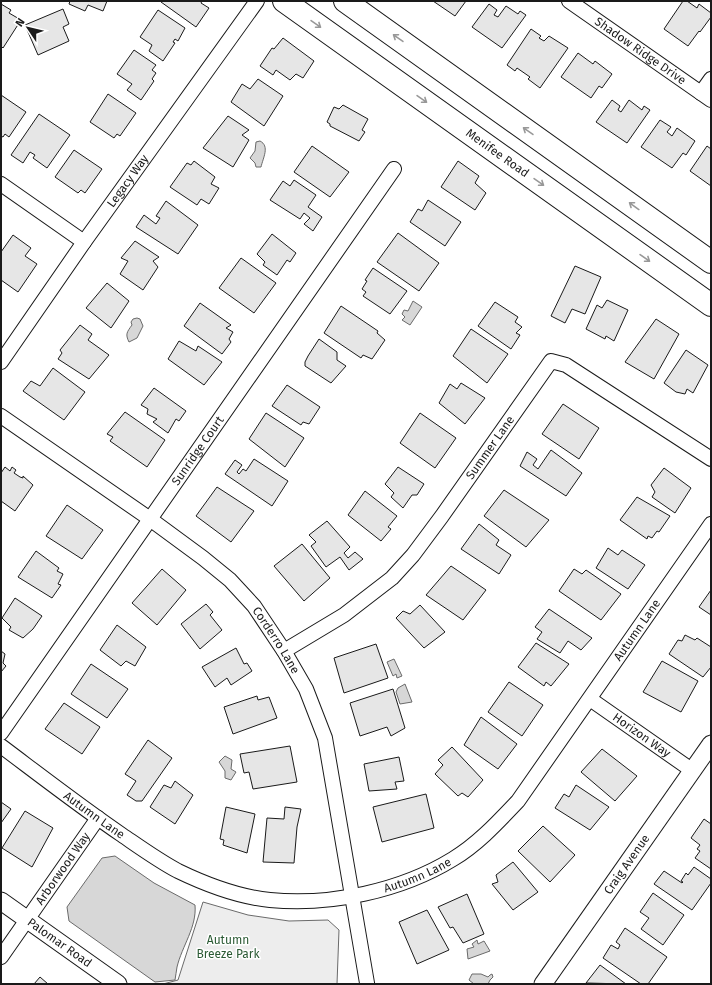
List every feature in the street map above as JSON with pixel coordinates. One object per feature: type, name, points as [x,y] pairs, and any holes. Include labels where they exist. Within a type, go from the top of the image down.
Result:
[{"type":"main road","name":"Menifee Road","points":[[284,1],[711,305]]},
{"type":"main road","points":[[345,1],[711,262]]},
{"type":"street","name":"Legacy Way","points":[[1,362],[84,242],[257,1]]},
{"type":"street","name":"Shadow Ridge Drive","points":[[569,1],[706,96]]},
{"type":"street","points":[[706,96],[711,79]]},
{"type":"street","name":"Sunridge Court","points":[[1,733],[394,169]]},
{"type":"street","points":[[1,184],[84,242]]},
{"type":"street","name":"Summer Lane","points":[[284,651],[344,615],[392,578],[413,555],[442,516],[551,361],[566,365],[711,459]]},
{"type":"street","name":"Corderro Lane","points":[[1,416],[150,519],[230,580],[254,606],[284,651],[306,689],[325,738],[367,983]]},
{"type":"street","name":"Autumn Lane","points":[[1,746],[153,857],[206,883],[240,894],[270,900],[310,901],[352,896],[392,887],[426,874],[454,859],[489,832],[518,801],[711,524]]},
{"type":"street","name":"Horizon Way","points":[[590,699],[693,771]]},
{"type":"street","name":"Craig Avenue","points":[[543,984],[711,744]]},
{"type":"street","name":"Arborwood Way","points":[[1,957],[98,818]]},
{"type":"street","name":"Palomar Road","points":[[1,901],[118,984]]},
{"type":"shaded area","points":[[260,141],[265,146],[265,152],[261,167],[256,167],[255,163],[250,158],[255,151],[256,142]]},
{"type":"shaded area","points":[[413,301],[422,307],[410,325],[402,320],[405,317],[402,314],[404,310],[408,311]]},
{"type":"shaded area","points":[[133,319],[140,319],[143,326],[137,338],[129,342],[127,333],[132,325],[131,322]]},
{"type":"shaded area","points":[[394,659],[402,676],[397,678],[396,674],[393,676],[387,662]]},
{"type":"shaded area","points":[[405,684],[412,702],[400,704],[396,692],[398,688]]},
{"type":"shaded area","points":[[225,756],[232,760],[231,769],[236,772],[231,780],[225,778],[225,771],[219,762]]},
{"type":"shaded area","points":[[115,856],[154,883],[195,905],[192,929],[179,959],[175,980],[155,982],[69,921],[67,907],[102,858]]},
{"type":"shaded area","name":"Autumn Breeze Park","points":[[203,902],[248,915],[289,921],[328,920],[339,930],[337,984],[163,984],[178,980]]},
{"type":"shaded area","points":[[477,940],[478,944],[484,941],[490,951],[468,959],[467,949],[474,947],[472,944]]},
{"type":"shaded area","points":[[472,974],[481,974],[488,977],[492,974],[493,977],[488,984],[474,984],[469,980]]},
{"type":"building","points":[[70,1],[107,1],[103,11],[88,5],[85,11],[69,4]]},
{"type":"building","points":[[202,1],[201,3],[209,8],[196,27],[161,2]]},
{"type":"building","points":[[433,1],[466,1],[455,16]]},
{"type":"building","points":[[683,1],[687,1],[697,8],[699,4],[711,13],[711,17],[688,46],[664,29]]},
{"type":"building","points":[[1,4],[11,10],[9,13],[21,20],[3,48],[1,46]]},
{"type":"building","points":[[489,4],[497,10],[494,15],[498,17],[506,6],[518,14],[520,11],[526,15],[502,48],[472,27]]},
{"type":"building","points":[[63,9],[69,24],[63,27],[69,41],[38,55],[25,25]]},
{"type":"building","points":[[158,10],[185,28],[178,41],[175,39],[173,42],[175,43],[163,61],[149,51],[152,45],[140,37]]},
{"type":"building","points":[[531,29],[541,36],[539,38],[544,41],[549,36],[568,48],[540,88],[528,79],[530,77],[517,68],[515,71],[507,65]]},
{"type":"building","points":[[283,38],[314,61],[303,78],[296,74],[290,80],[276,70],[273,75],[260,66],[272,48],[274,49]]},
{"type":"building","points":[[134,50],[156,65],[152,70],[156,73],[152,79],[154,81],[141,100],[127,90],[132,84],[117,74]]},
{"type":"building","points":[[578,53],[593,64],[595,61],[612,74],[602,88],[599,86],[591,98],[561,77]]},
{"type":"building","points":[[258,79],[283,96],[264,126],[231,102],[242,84],[250,89]]},
{"type":"building","points":[[108,94],[136,113],[120,136],[117,134],[114,138],[90,122]]},
{"type":"building","points":[[1,95],[26,112],[9,137],[5,134],[3,137],[1,136]]},
{"type":"building","points":[[612,100],[620,106],[618,110],[621,112],[629,100],[642,110],[644,106],[650,110],[627,143],[596,122]]},
{"type":"building","points":[[343,105],[368,119],[362,130],[365,132],[359,141],[330,126],[327,122],[334,107],[339,109]]},
{"type":"building","points":[[39,114],[70,135],[47,168],[33,158],[35,155],[30,152],[23,163],[11,155]]},
{"type":"building","points":[[228,116],[249,130],[242,135],[249,140],[233,167],[203,148]]},
{"type":"building","points":[[660,120],[671,127],[667,132],[672,136],[677,128],[695,141],[686,155],[683,153],[672,168],[641,147]]},
{"type":"building","points":[[312,146],[349,172],[330,197],[294,172]]},
{"type":"building","points":[[707,146],[711,149],[711,186],[690,171]]},
{"type":"building","points":[[74,150],[102,169],[85,193],[81,190],[78,193],[55,177]]},
{"type":"building","points":[[194,161],[215,177],[211,184],[219,188],[209,204],[201,199],[197,205],[170,187],[187,163],[191,165]]},
{"type":"building","points":[[458,161],[479,176],[475,183],[486,193],[475,210],[441,187]]},
{"type":"building","points":[[294,180],[316,195],[308,207],[322,217],[313,231],[304,224],[310,218],[304,213],[300,219],[270,200],[283,181],[290,186]]},
{"type":"building","points":[[428,200],[461,222],[445,246],[410,222],[418,209],[422,211]]},
{"type":"building","points":[[166,201],[198,225],[178,254],[136,227],[144,215],[156,224],[160,218],[156,216]]},
{"type":"building","points":[[398,233],[439,263],[419,291],[377,262]]},
{"type":"building","points":[[272,234],[296,253],[290,262],[287,260],[277,275],[263,265],[265,262],[257,254]]},
{"type":"building","points":[[13,235],[31,248],[25,256],[37,264],[18,292],[1,280],[1,252]]},
{"type":"building","points":[[135,241],[159,257],[153,261],[158,267],[143,290],[120,274],[128,261],[121,258]]},
{"type":"building","points":[[241,258],[276,283],[254,313],[219,288]]},
{"type":"building","points":[[575,266],[601,277],[585,314],[572,309],[565,323],[551,316]]},
{"type":"building","points":[[373,268],[407,291],[390,314],[363,296],[366,292],[362,289],[367,281],[365,280]]},
{"type":"building","points":[[107,283],[129,301],[111,328],[86,308]]},
{"type":"building","points":[[607,300],[628,310],[614,341],[606,336],[605,339],[586,329],[597,305],[602,308]]},
{"type":"building","points":[[495,302],[518,317],[515,322],[522,327],[516,333],[520,335],[511,349],[478,326]]},
{"type":"building","points":[[200,303],[231,325],[226,328],[233,332],[229,339],[231,342],[222,354],[184,326]]},
{"type":"building","points":[[341,306],[378,331],[377,333],[385,340],[372,359],[363,355],[361,358],[324,333]]},
{"type":"building","points":[[656,319],[679,334],[654,379],[625,362]]},
{"type":"building","points":[[80,325],[92,334],[88,340],[109,355],[89,379],[58,359],[62,353],[60,350]]},
{"type":"building","points":[[471,329],[508,354],[487,383],[453,356]]},
{"type":"building","points":[[319,339],[337,352],[337,360],[346,366],[331,383],[305,366],[308,356]]},
{"type":"building","points":[[179,341],[196,351],[198,346],[222,362],[204,385],[168,359]]},
{"type":"building","points":[[686,350],[708,365],[693,393],[687,389],[685,394],[676,392],[664,383]]},
{"type":"building","points":[[53,368],[85,392],[64,420],[23,391],[31,381],[40,386]]},
{"type":"building","points":[[461,383],[485,398],[465,424],[439,403],[450,384],[457,389]]},
{"type":"building","points":[[287,385],[320,407],[309,424],[303,422],[301,425],[272,406]]},
{"type":"building","points":[[154,388],[186,411],[179,421],[176,419],[168,433],[153,422],[157,419],[147,414],[148,409],[141,405]]},
{"type":"building","points":[[563,404],[599,428],[579,459],[542,434]]},
{"type":"building","points":[[125,412],[165,440],[147,467],[110,441],[113,437],[107,434]]},
{"type":"building","points":[[266,413],[304,438],[285,467],[249,439]]},
{"type":"building","points":[[420,413],[456,438],[435,468],[400,443]]},
{"type":"building","points":[[551,450],[582,473],[566,496],[520,466],[527,452],[537,459],[533,465],[538,469]]},
{"type":"building","points":[[254,459],[288,481],[272,506],[225,474],[235,460],[242,465],[237,472],[239,474],[243,469],[246,471]]},
{"type":"building","points":[[5,467],[10,471],[12,467],[16,470],[14,473],[23,478],[23,476],[33,485],[15,511],[1,501],[1,473]]},
{"type":"building","points":[[398,467],[424,484],[417,495],[412,495],[403,508],[391,497],[394,493],[385,484]]},
{"type":"building","points":[[664,468],[691,488],[675,513],[652,497],[655,492],[651,485]]},
{"type":"building","points":[[217,487],[254,511],[231,542],[196,516]]},
{"type":"building","points":[[504,490],[549,520],[526,547],[484,516]]},
{"type":"building","points":[[365,491],[397,516],[388,527],[391,529],[381,541],[348,515]]},
{"type":"building","points":[[637,497],[670,516],[659,532],[657,531],[652,538],[648,536],[647,539],[620,520]]},
{"type":"building","points":[[67,505],[103,530],[82,559],[46,536]]},
{"type":"building","points":[[327,521],[350,547],[344,553],[348,558],[355,552],[363,559],[349,570],[340,557],[326,567],[311,546],[316,542],[309,535]]},
{"type":"building","points":[[479,524],[499,540],[496,545],[511,555],[499,574],[461,549]]},
{"type":"building","points":[[302,544],[330,578],[304,601],[274,566]]},
{"type":"building","points":[[608,548],[618,555],[622,550],[645,565],[628,589],[596,568]]},
{"type":"building","points":[[36,551],[59,568],[57,571],[63,574],[58,584],[61,585],[52,598],[18,577]]},
{"type":"building","points":[[451,566],[486,590],[463,620],[426,595]]},
{"type":"building","points":[[162,569],[186,590],[157,625],[132,603]]},
{"type":"building","points":[[574,569],[582,574],[586,570],[621,594],[601,620],[559,591]]},
{"type":"building","points":[[711,590],[711,615],[699,607]]},
{"type":"building","points":[[15,598],[42,616],[33,629],[23,638],[9,630],[11,627],[2,618]]},
{"type":"building","points":[[206,604],[213,612],[210,615],[222,630],[200,649],[181,624]]},
{"type":"building","points":[[420,605],[445,632],[424,648],[396,618],[403,611],[410,614]]},
{"type":"building","points":[[549,609],[592,638],[581,650],[568,641],[560,653],[537,639],[542,632],[535,627]]},
{"type":"building","points":[[117,625],[146,647],[135,666],[126,661],[121,666],[100,650]]},
{"type":"building","points":[[685,635],[695,640],[697,638],[711,647],[711,667],[703,677],[669,654],[678,640],[682,641]]},
{"type":"building","points":[[536,643],[569,664],[551,686],[546,682],[544,686],[518,667]]},
{"type":"building","points":[[376,644],[388,678],[344,693],[334,658]]},
{"type":"building","points":[[236,648],[244,664],[247,663],[252,671],[231,685],[227,678],[215,687],[202,667]]},
{"type":"building","points":[[1,651],[5,654],[3,663],[6,666],[1,672]]},
{"type":"building","points":[[662,661],[698,681],[681,712],[643,692]]},
{"type":"building","points":[[91,664],[128,689],[107,718],[71,694]]},
{"type":"building","points":[[509,682],[543,705],[522,736],[488,712]]},
{"type":"building","points":[[393,689],[405,728],[391,736],[387,727],[360,736],[350,703]]},
{"type":"building","points":[[257,696],[258,700],[269,697],[277,718],[233,734],[224,707]]},
{"type":"building","points":[[64,703],[100,727],[82,754],[45,729]]},
{"type":"building","points":[[481,717],[517,744],[498,769],[464,745]]},
{"type":"building","points":[[148,740],[172,758],[142,801],[136,801],[127,795],[136,781],[125,774]]},
{"type":"building","points":[[290,746],[297,782],[253,789],[249,772],[244,773],[240,754]]},
{"type":"building","points":[[452,747],[483,780],[468,797],[462,793],[458,796],[435,774],[443,765],[438,760]]},
{"type":"building","points":[[602,749],[637,776],[615,801],[581,772]]},
{"type":"building","points":[[399,757],[404,781],[395,782],[397,789],[369,791],[364,764]]},
{"type":"building","points":[[175,781],[193,795],[175,824],[150,807],[164,785],[171,788]]},
{"type":"building","points":[[576,785],[609,807],[590,830],[555,808],[564,794],[569,797]]},
{"type":"building","points":[[426,794],[434,828],[382,842],[373,807]]},
{"type":"building","points":[[1,802],[11,809],[1,823]]},
{"type":"building","points":[[226,807],[255,814],[247,853],[223,845],[224,840],[220,839]]},
{"type":"building","points":[[285,807],[301,809],[297,827],[294,863],[263,862],[267,818],[284,819]]},
{"type":"building","points":[[25,811],[53,828],[32,867],[2,848]]},
{"type":"building","points":[[704,819],[711,824],[711,869],[695,858],[700,851],[697,849],[700,845],[691,838]]},
{"type":"building","points":[[543,826],[575,855],[550,882],[518,851]]},
{"type":"building","points":[[513,862],[538,892],[513,910],[492,884],[498,882],[496,875]]},
{"type":"building","points":[[694,867],[711,879],[711,883],[692,910],[654,884],[664,871],[682,883],[683,882],[681,881],[686,873],[688,875]]},
{"type":"building","points":[[653,893],[684,915],[663,945],[641,929],[649,918],[640,912]]},
{"type":"building","points":[[467,894],[484,934],[463,943],[453,927],[450,928],[438,907]]},
{"type":"building","points":[[427,910],[449,950],[417,964],[399,922]]},
{"type":"building","points":[[625,928],[667,957],[648,984],[641,984],[603,958],[611,945],[618,949],[620,945],[616,942]]},
{"type":"building","points":[[600,965],[626,984],[586,983]]},
{"type":"building","points":[[40,977],[48,984],[34,984]]}]
